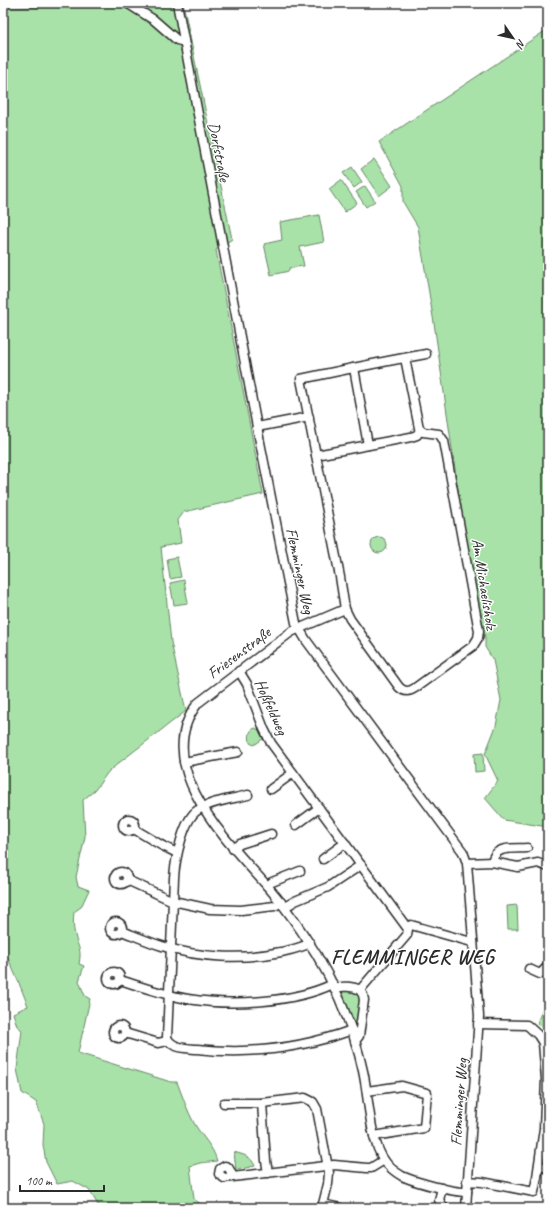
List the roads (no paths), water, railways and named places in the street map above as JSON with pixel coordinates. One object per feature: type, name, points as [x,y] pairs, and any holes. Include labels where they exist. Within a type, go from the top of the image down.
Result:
[{"type":"street","points":[[127,3],[150,17],[177,40],[184,41]]},
{"type":"street","name":"Dorfstraße","points":[[177,3],[234,306]]},
{"type":"street","name":"Flemminger Weg","points":[[234,306],[293,613],[298,628],[463,852],[467,863],[474,940],[478,1024],[466,1208]]},
{"type":"street","name":"Am Michaelisholz","points":[[420,430],[437,433],[444,441],[479,623],[478,638],[470,649],[415,688],[406,691],[399,687],[354,626],[345,609],[343,590],[301,379],[426,354]]},
{"type":"street","points":[[316,456],[416,435],[420,430],[405,358]]},
{"type":"street","points":[[354,368],[368,445]]},
{"type":"street","points":[[257,427],[309,417]]},
{"type":"street","points":[[298,628],[345,609]]},
{"type":"street","name":"Friesenstraße","points":[[184,762],[182,746],[184,731],[189,716],[198,703],[285,636],[298,628]]},
{"type":"street","name":"Hoßfeldweg","points":[[239,671],[249,688],[268,737],[407,927]]},
{"type":"street","points":[[238,752],[184,762],[192,784],[204,807],[233,849],[283,905],[310,943],[324,966],[352,1030],[363,1071],[376,1146],[384,1160],[393,1170],[402,1176],[457,1192],[466,1192]]},
{"type":"street","points":[[272,789],[293,773]]},
{"type":"street","points":[[248,795],[204,807],[193,814],[184,832],[175,869],[166,1033],[168,1040],[175,1046],[184,1048],[224,1051],[252,1051],[304,1044],[352,1030]]},
{"type":"street","points":[[296,825],[319,808]]},
{"type":"street","points":[[134,828],[161,845],[178,853]]},
{"type":"street","points":[[233,849],[240,844],[271,834]]},
{"type":"street","points":[[323,859],[345,843]]},
{"type":"street","points":[[492,862],[496,853],[500,850],[527,848]]},
{"type":"street","points":[[467,863],[492,862],[518,866],[538,863],[548,867]]},
{"type":"street","points":[[127,880],[173,901],[210,909],[230,910],[264,908],[283,905],[295,901],[328,886],[361,865]]},
{"type":"street","points":[[267,886],[272,882],[300,871]]},
{"type":"street","points":[[360,990],[407,935],[407,927],[411,925],[468,941],[474,940]]},
{"type":"street","points":[[122,931],[170,948],[204,954],[241,956],[275,953],[304,946],[310,943]]},
{"type":"street","points":[[529,970],[540,974],[548,966]]},
{"type":"street","points":[[120,980],[168,995],[205,1001],[249,1002],[288,998],[334,986],[350,987],[360,990],[364,1000],[359,1036],[355,1041]]},
{"type":"street","points":[[468,1181],[482,1182],[534,1192],[544,1128],[546,1088],[544,1048],[542,1040],[538,1034],[527,1025],[478,1024]]},
{"type":"street","points":[[125,1033],[158,1043],[168,1040]]},
{"type":"street","points":[[367,1091],[402,1086],[427,1093],[424,1128],[374,1136]]},
{"type":"street","points":[[224,1103],[262,1103],[305,1098],[313,1102],[317,1109],[328,1165],[328,1179],[322,1206],[340,1208]]},
{"type":"street","points":[[262,1103],[268,1173]]},
{"type":"street","points":[[232,1177],[328,1165],[371,1168],[384,1160]]},
{"type":"street","points":[[539,1166],[548,1168]]},
{"type":"street","points":[[442,1188],[439,1200],[444,1208]]},
{"type":"district","name":"FLEMMINGER WEG","points":[[413,957]]}]
